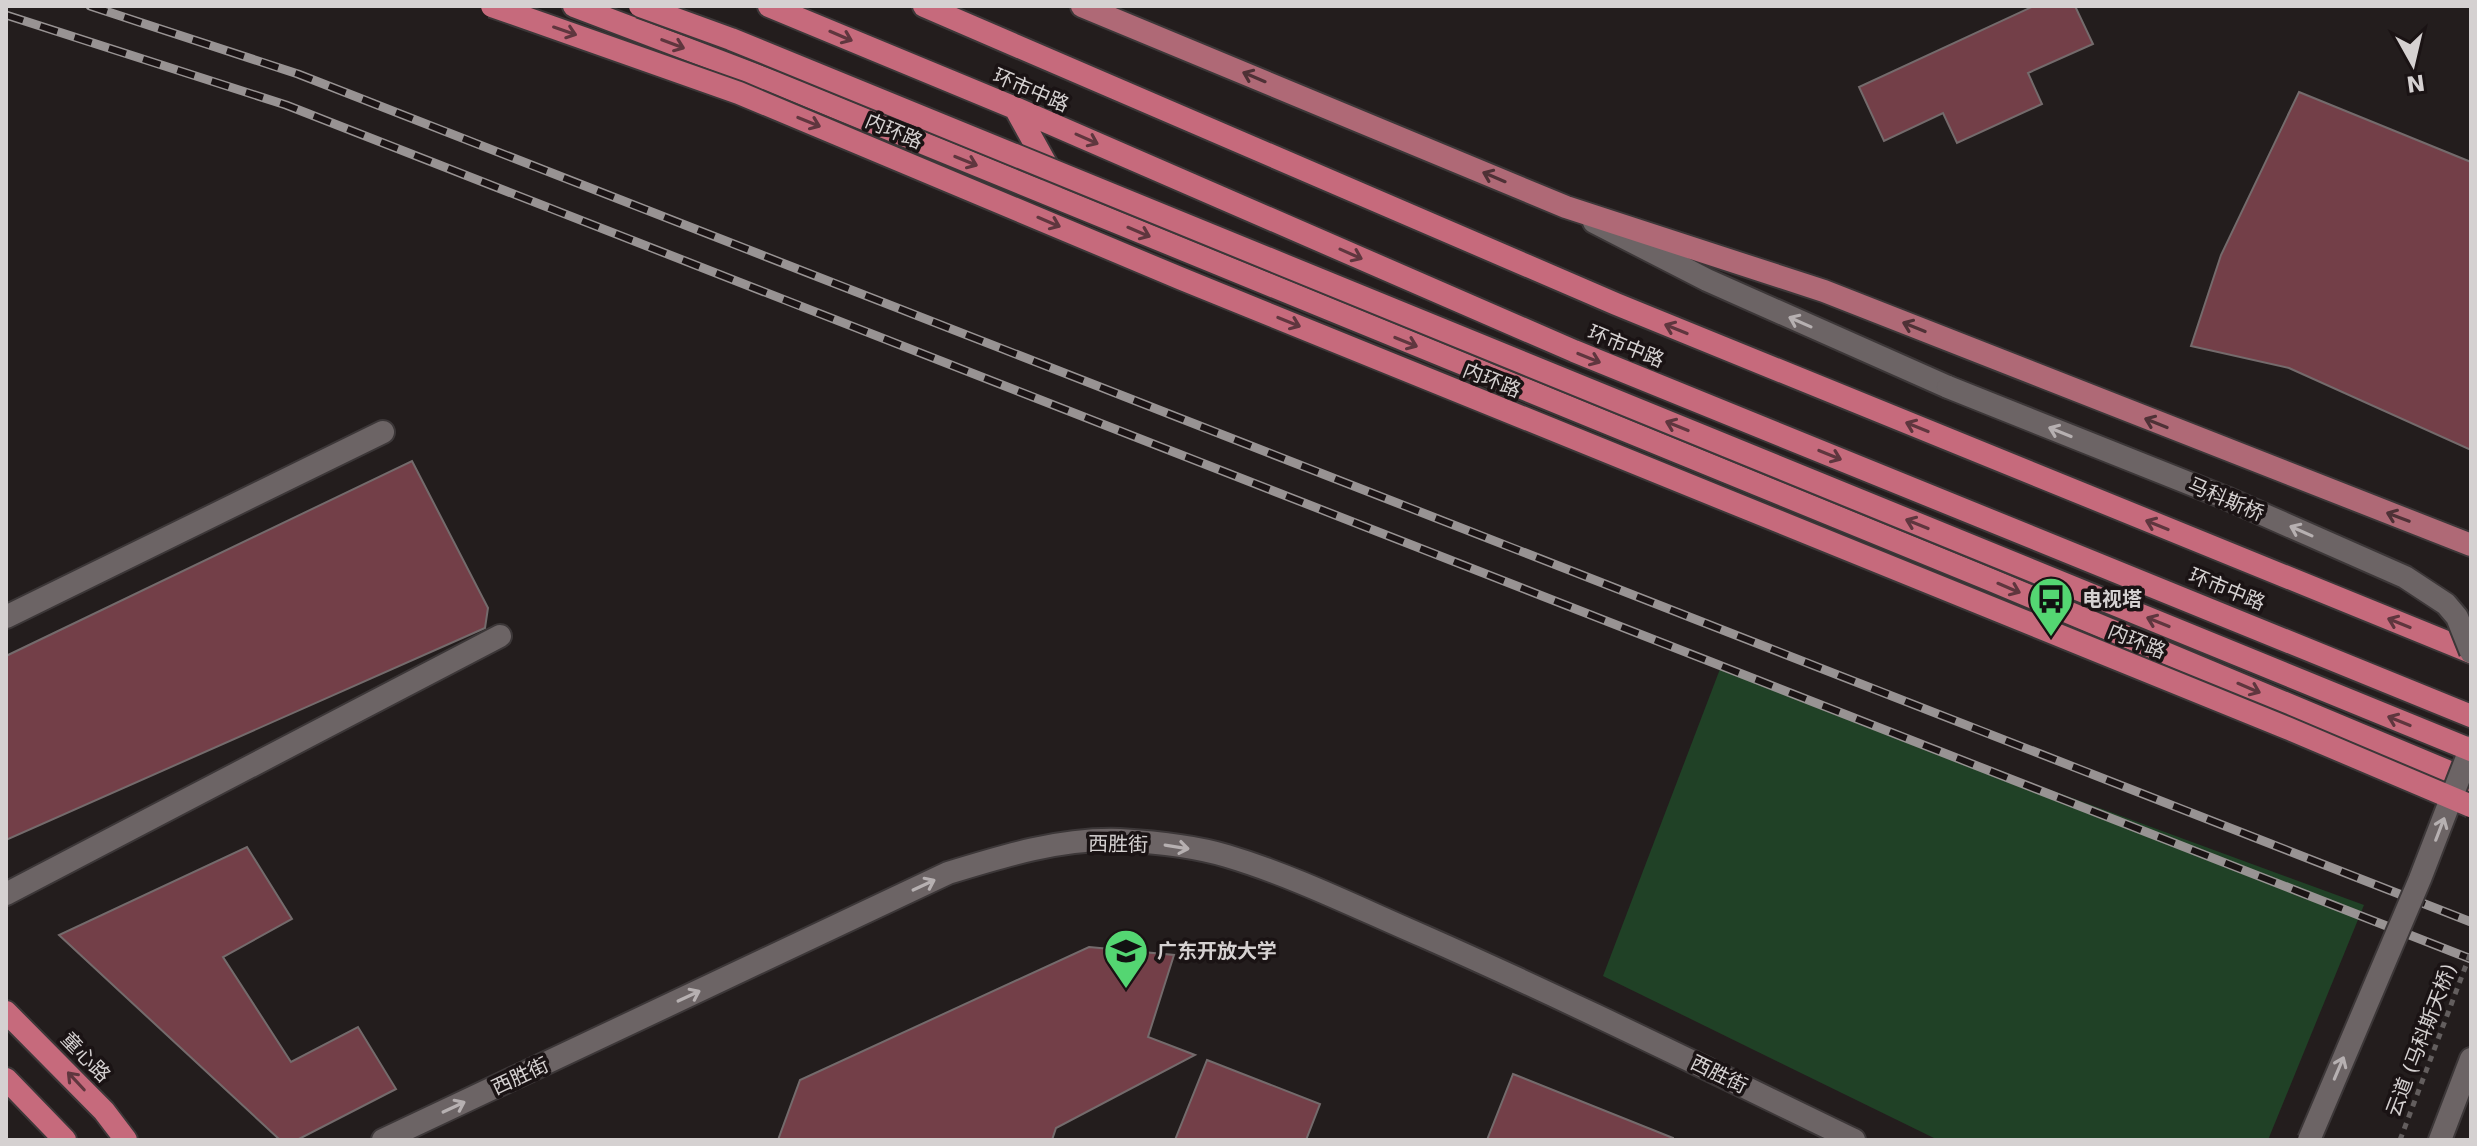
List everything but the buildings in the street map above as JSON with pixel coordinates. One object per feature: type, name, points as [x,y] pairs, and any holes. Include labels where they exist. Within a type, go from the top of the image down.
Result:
[{"type":"highway","name":"内环路","points":[[492,6],[739,93],[1182,279],[2287,728],[2471,806]]},
{"type":"highway","points":[[574,6],[774,82],[1991,580],[2471,781]]},
{"type":"highway","name":"内环路","points":[[640,6],[745,45],[2471,749]]},
{"type":"highway","name":"环市中路","points":[[769,6],[1015,108],[1574,351],[2471,716]]},
{"type":"highway","name":"环市中路","points":[[924,6],[1616,304],[2471,652]]},
{"type":"highway","points":[[1015,108],[1067,202]]},
{"type":"highway","name":"童心路","points":[[6,1012],[104,1111],[126,1140]]},
{"type":"highway","points":[[6,1079],[65,1140]]},
{"type":"main road","points":[[1082,6],[1566,207],[1824,291],[2471,545]]},
{"type":"street","name":"马科斯桥","points":[[1566,207],[1707,280],[1948,387],[2226,498],[2405,577],[2446,604],[2457,617],[2471,652]]},
{"type":"street","points":[[6,617],[383,432]]},
{"type":"street","points":[[6,894],[500,636]]},
{"type":"street","points":[[2309,1140],[2420,879],[2471,749]]},
{"type":"street","name":"西胜街","points":[[383,1140],[948,873],[1004,856],[1060,845],[1117,840],[1225,855],[1287,878],[1495,968],[1854,1140]]},
{"type":"street","points":[[2440,1140],[2471,1059]]},
{"type":"path","name":"云道 (马科斯天桥)","points":[[2400,1140],[2471,952]]},
{"type":"green space","points":[[1720,669],[2364,905],[2268,1140],[1938,1140],[1603,976]]},
{"type":"railway","points":[[90,6],[298,74],[2471,922]]},
{"type":"railway","points":[[6,15],[286,105],[2471,959]]},
{"type":"place","name":"电视塔","points":[[2051,638]]},
{"type":"place","name":"广东开放大学","points":[[1126,990]]}]
